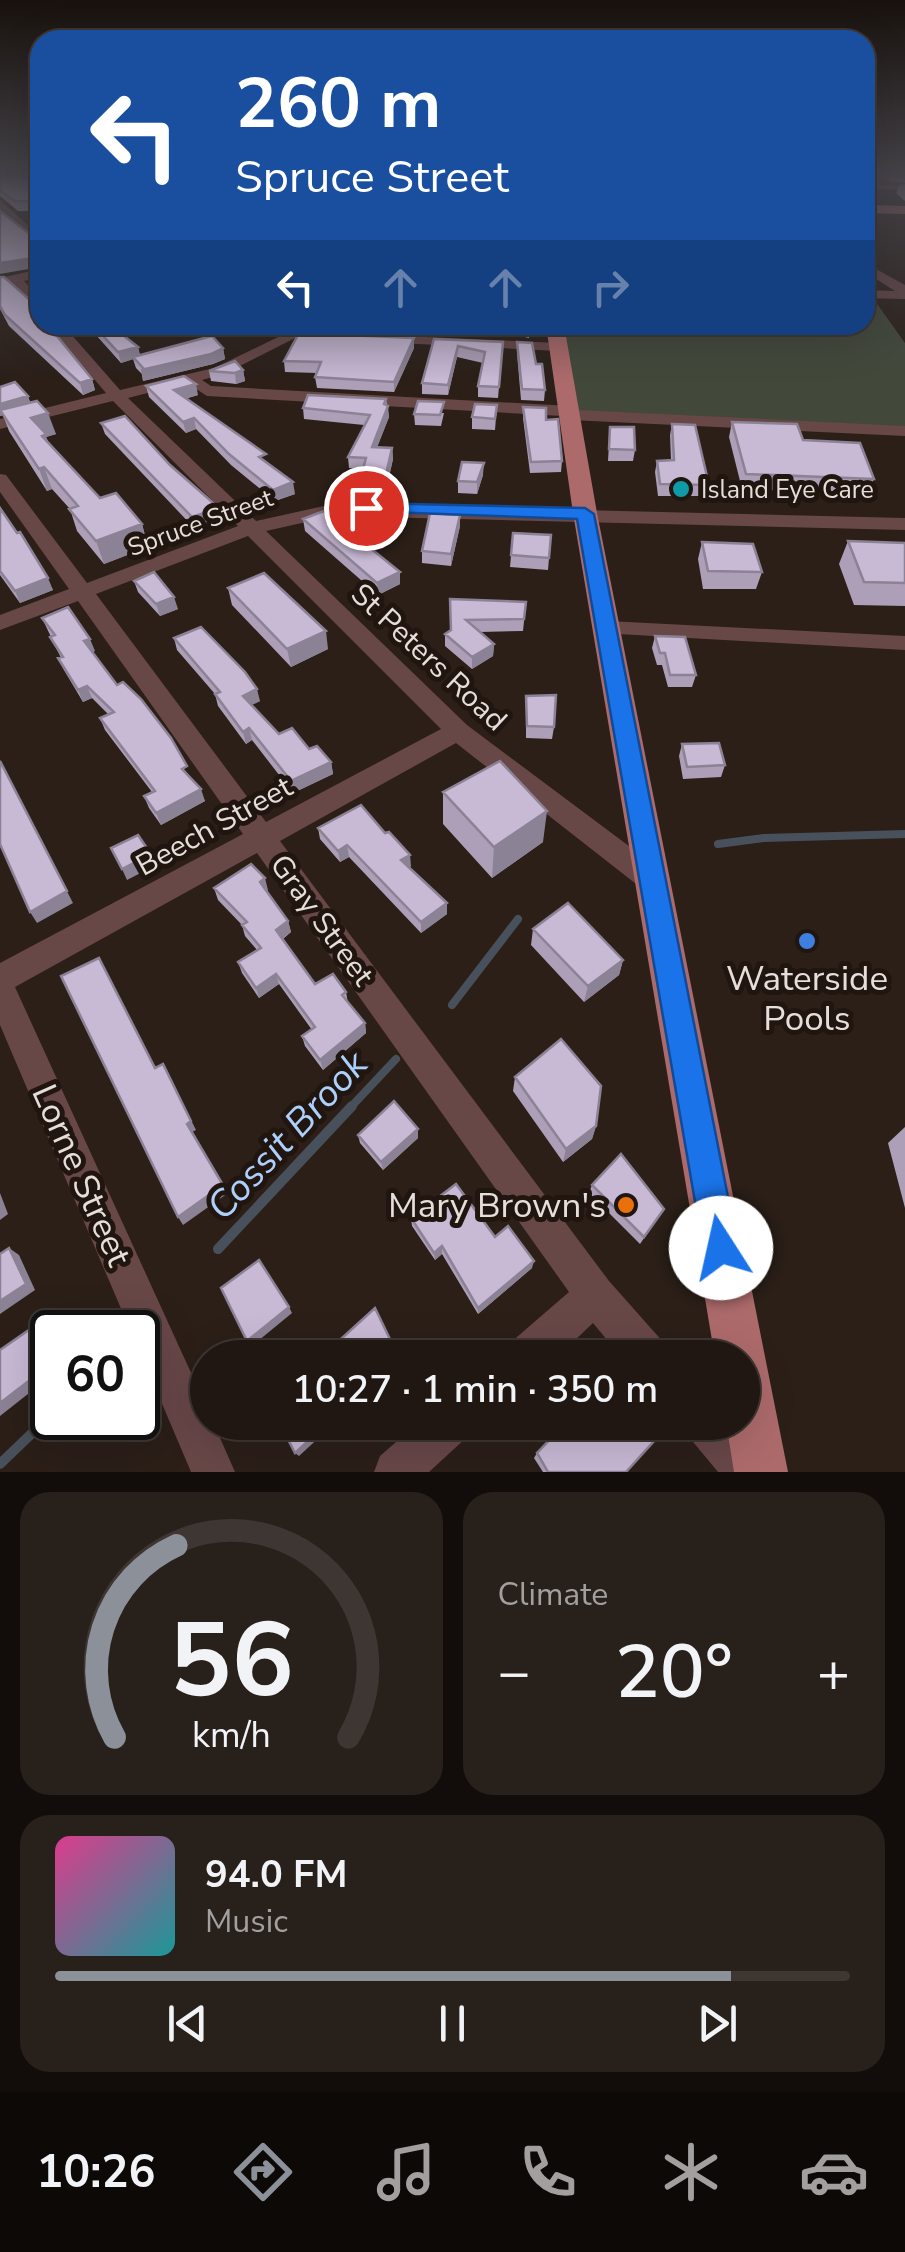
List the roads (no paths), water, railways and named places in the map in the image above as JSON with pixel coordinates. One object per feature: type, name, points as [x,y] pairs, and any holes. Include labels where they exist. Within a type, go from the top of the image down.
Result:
[{"type":"main road","points":[[556,336],[585,514],[737,1340]]},
{"type":"main road","points":[[755,1440],[761,1472]]},
{"type":"street","points":[[875,274],[905,293]]},
{"type":"street","points":[[8,280],[30,299]]},
{"type":"street","points":[[875,294],[905,293]]},
{"type":"street","name":"St Peters Road","points":[[64,335],[116,395],[458,730],[655,882]]},
{"type":"street","points":[[0,424],[233,366],[298,336],[335,337]]},
{"type":"street","points":[[372,339],[556,336]]},
{"type":"street","points":[[190,378],[207,392],[905,432]]},
{"type":"street","name":"Gray Street","points":[[0,479],[596,1296],[634,1340]]},
{"type":"street","name":"Spruce Street","points":[[0,623],[251,528],[292,516],[354,508],[905,524]]},
{"type":"street","points":[[608,628],[905,643]]},
{"type":"street","name":"Beech Street","points":[[0,980],[458,730]]},
{"type":"street","name":"Lorne Street","points":[[0,988],[213,1472]]},
{"type":"street","points":[[546,1340],[596,1296]]},
{"type":"street","points":[[396,1472],[432,1440]]},
{"type":"street","points":[[719,1440],[747,1472]]},
{"type":"waterway","name":"Cossit Brook","points":[[718,844],[764,838],[905,834]]},
{"type":"waterway","name":"Cossit Brook","points":[[452,1005],[518,919]]},
{"type":"waterway","name":"Cossit Brook","points":[[349,1109],[396,1059]]},
{"type":"waterway","name":"Cossit Brook","points":[[218,1249],[352,1106]]},
{"type":"waterway","name":"Cossit Brook","points":[[0,1464],[30,1435]]},
{"type":"place","name":"Island Eye Care","points":[[681,489]]},
{"type":"place","name":"Waterside Pools","points":[[807,941]]},
{"type":"place","name":"Mary Brown's","points":[[626,1205]]}]
